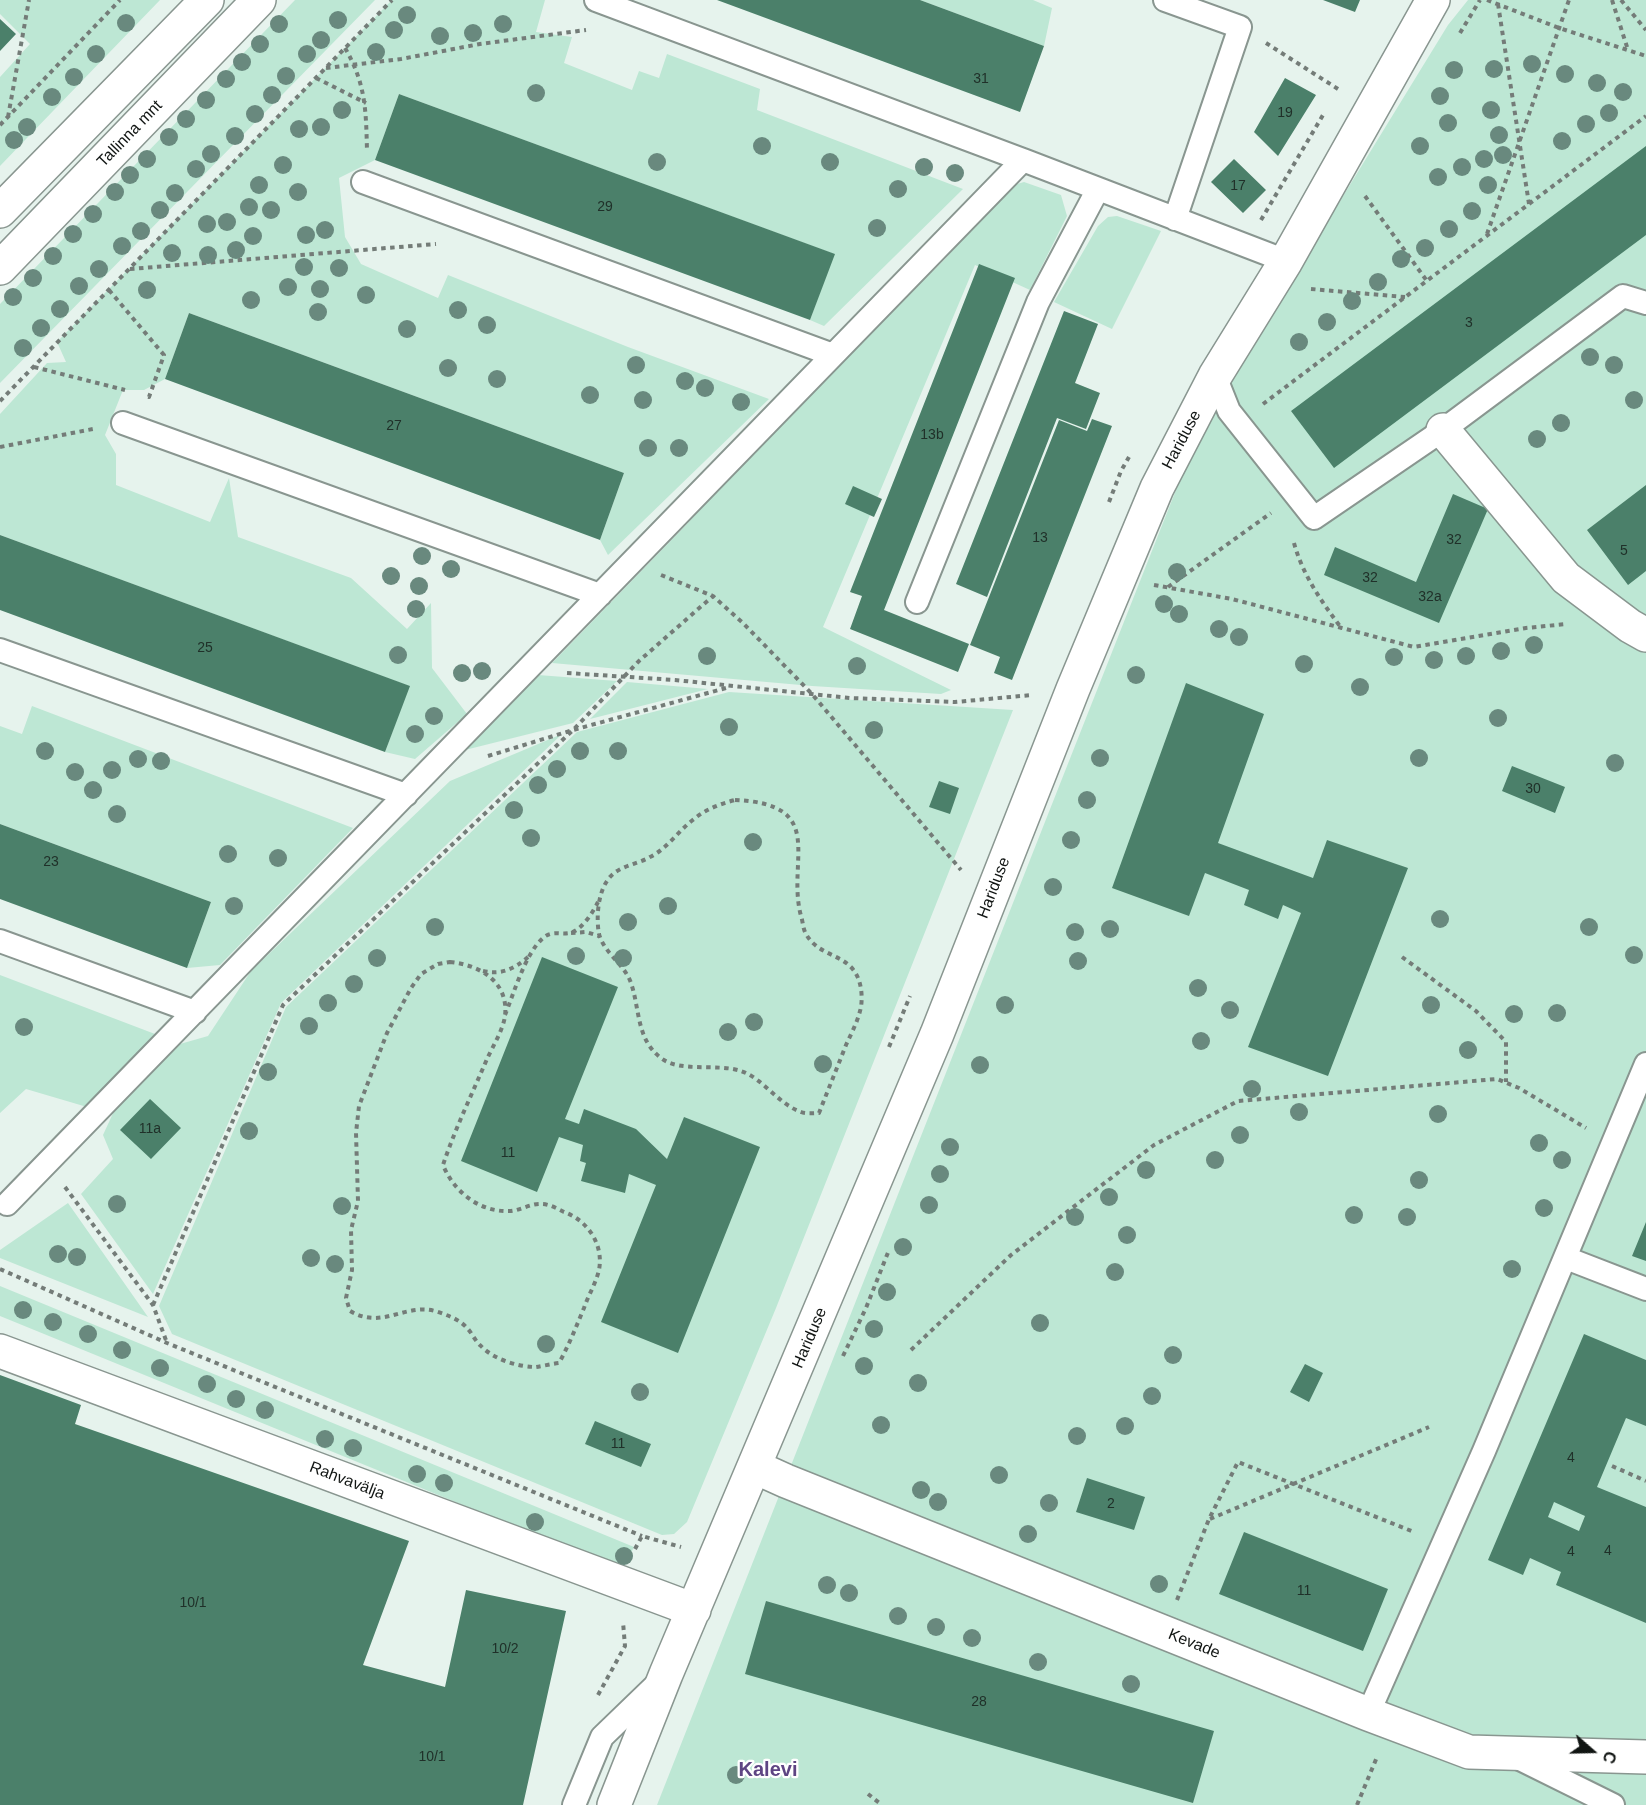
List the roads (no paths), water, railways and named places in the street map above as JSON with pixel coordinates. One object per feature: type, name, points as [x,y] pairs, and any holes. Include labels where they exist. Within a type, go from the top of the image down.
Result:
[{"type":"main road","points":[[0,211],[207,0]]},
{"type":"main road","name":"Tallinna mnt","points":[[0,268],[259,0]]},
{"type":"main road","name":"Hariduse","points":[[614,1805],[666,1674],[937,1034],[1072,689],[1156,488],[1215,376],[1286,261],[1433,0]]},
{"type":"main road","points":[[1443,430],[1566,578],[1641,625]]},
{"type":"main road","name":"Rahvavälja","points":[[0,1351],[694,1610]]},
{"type":"main road","name":"Kevade","points":[[755,1467],[1469,1752],[1646,1757]]},
{"type":"lane","points":[[596,0],[1286,261]]},
{"type":"lane","points":[[1165,0],[1240,27],[1175,219]]},
{"type":"lane","points":[[7,1204],[1023,160]]},
{"type":"lane","points":[[366,183],[833,355]]},
{"type":"lane","points":[[917,602],[1038,302],[1098,189]]},
{"type":"lane","points":[[1215,376],[1229,411],[1292,498],[1314,518],[1443,430],[1623,296],[1646,303]]},
{"type":"lane","points":[[123,423],[600,595]]},
{"type":"lane","points":[[0,650],[406,795]]},
{"type":"lane","points":[[0,941],[195,1012]]},
{"type":"lane","points":[[1380,1718],[1442,1543],[1566,1258],[1646,1064]]},
{"type":"lane","points":[[1566,1258],[1646,1289]]},
{"type":"lane","points":[[574,1805],[602,1737],[666,1674]]},
{"type":"lane","points":[[1509,1753],[1613,1805]]},
{"type":"district","name":"Kalevi","points":[[768,1770]]}]
